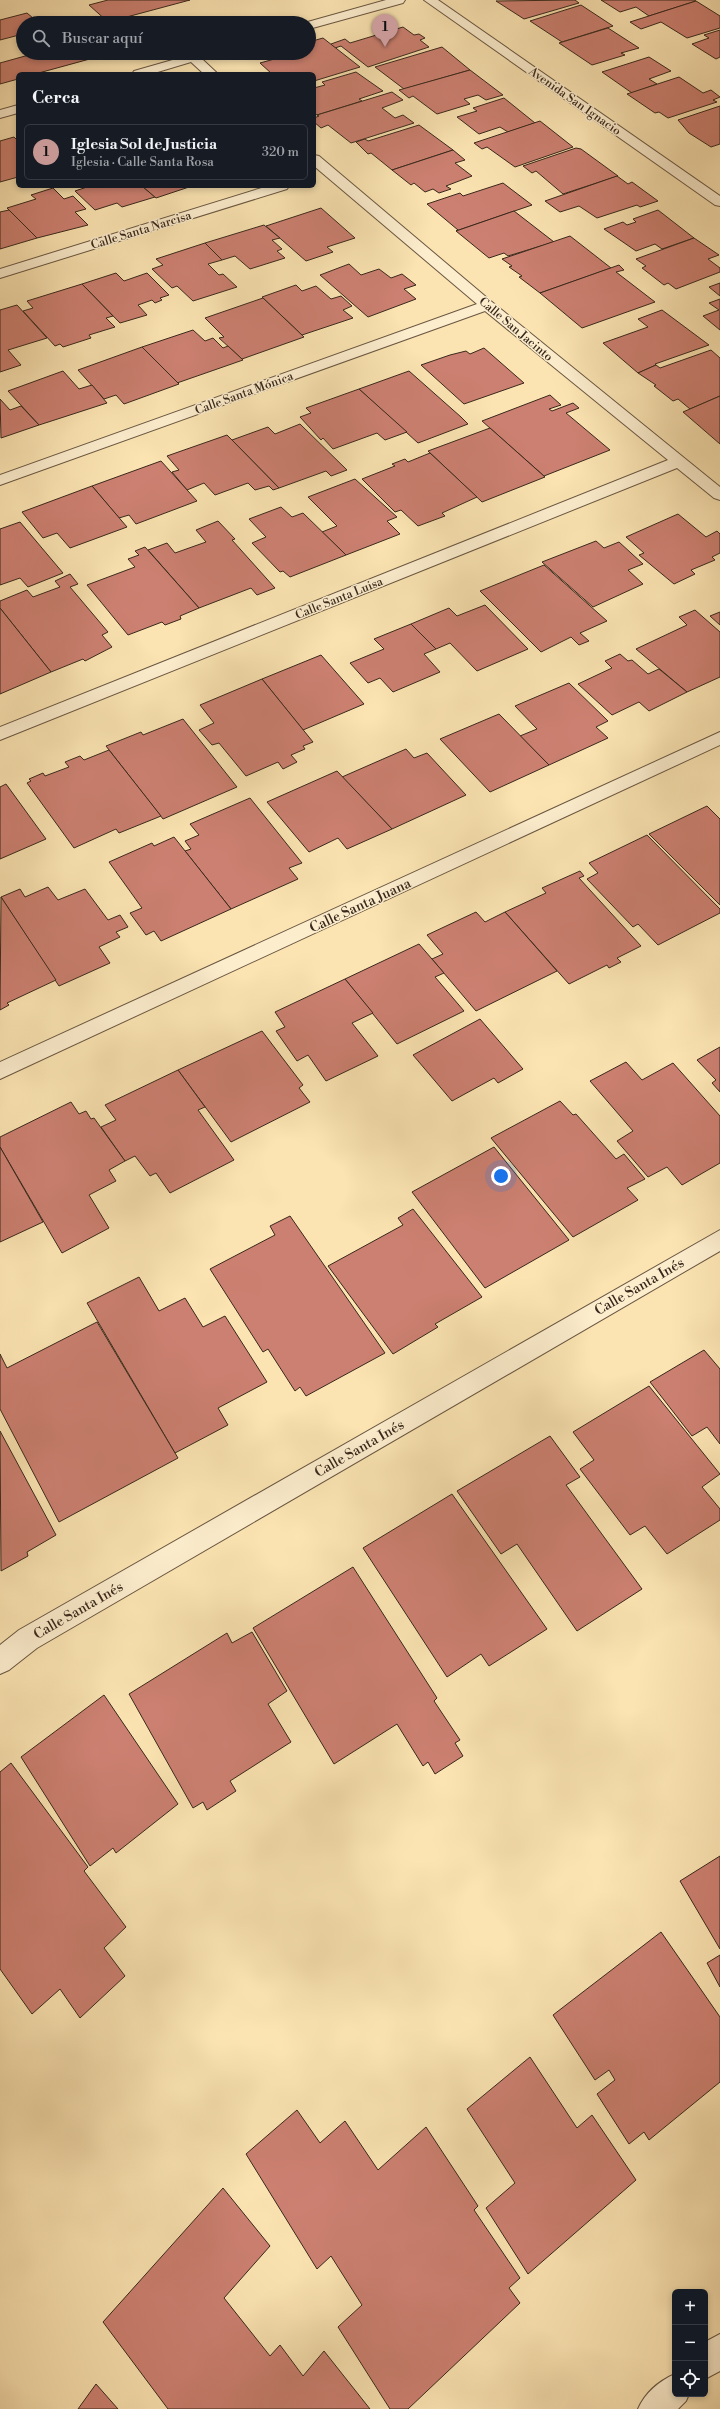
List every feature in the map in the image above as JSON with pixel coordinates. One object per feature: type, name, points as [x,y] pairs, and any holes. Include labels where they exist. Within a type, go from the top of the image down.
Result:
[{"type":"street","points":[[316,23],[398,0]]},
{"type":"street","name":"Avenida San Ignacio","points":[[430,0],[720,202]]},
{"type":"street","points":[[145,72],[186,60]]},
{"type":"street","points":[[195,60],[210,72]]},
{"type":"street","points":[[0,114],[16,110]]},
{"type":"street","name":"Calle San Jacinto","points":[[316,161],[488,305],[720,495]]},
{"type":"street","points":[[316,175],[329,171]]},
{"type":"street","name":"Calle Santa Narcisa","points":[[0,274],[276,188]]},
{"type":"street","name":"Calle Santa Mónica","points":[[0,480],[488,305]]},
{"type":"street","name":"Calle Santa Luisa","points":[[0,734],[678,462]]},
{"type":"street","name":"Calle Santa Juana","points":[[0,1071],[720,738]]},
{"type":"street","name":"Calle Santa Inés","points":[[0,1661],[28,1639],[720,1240]]},
{"type":"street","points":[[708,2361],[720,2350]]},
{"type":"street","points":[[654,2409],[672,2393]]},
{"type":"building","points":[[108,0],[190,0],[130,16],[101,16],[89,5]]},
{"type":"building","points":[[575,0],[579,3],[524,19],[496,1]]},
{"type":"building","points":[[601,0],[696,1],[649,16],[636,7],[620,12]]},
{"type":"building","points":[[696,1],[720,16],[720,28],[687,38],[661,22],[641,29],[630,22]]},
{"type":"building","points":[[581,5],[613,26],[562,42],[530,21]]},
{"type":"building","points":[[27,13],[31,16],[16,16],[16,36],[0,40],[0,20]]},
{"type":"building","points":[[403,27],[414,35],[419,34],[425,38],[420,40],[429,47],[368,67],[341,46],[335,48],[331,44],[345,39],[350,43]]},
{"type":"building","points":[[608,28],[639,48],[621,53],[625,55],[592,65],[559,43]]},
{"type":"building","points":[[720,30],[720,57],[716,59],[692,44],[709,38],[704,35]]},
{"type":"building","points":[[323,38],[360,67],[316,80],[316,72],[270,72],[260,63],[271,60],[316,60],[316,40]]},
{"type":"building","points":[[442,47],[470,70],[404,89],[375,67]]},
{"type":"building","points":[[649,57],[671,71],[649,79],[657,84],[632,93],[602,72]]},
{"type":"building","points":[[16,59],[16,60],[86,60],[42,72],[16,72],[16,80],[0,84],[0,63]]},
{"type":"building","points":[[470,70],[503,95],[486,100],[478,95],[464,99],[470,104],[437,114],[413,96],[409,98],[399,90]]},
{"type":"building","points":[[356,72],[383,91],[359,99],[362,101],[317,115],[316,87],[325,85],[322,82]]},
{"type":"building","points":[[679,77],[703,93],[711,90],[720,97],[713,100],[717,102],[668,118],[659,112],[655,113],[627,94]]},
{"type":"building","points":[[392,92],[403,100],[382,108],[395,118],[403,115],[414,123],[351,143],[328,125],[321,128],[316,124],[316,117],[319,116],[317,115]]},
{"type":"building","points":[[504,98],[535,123],[508,132],[500,127],[479,134],[457,117],[477,111],[473,108]]},
{"type":"building","points":[[720,106],[720,144],[711,147],[689,133],[678,120]]},
{"type":"building","points":[[540,121],[573,147],[515,167],[487,147],[482,149],[474,143]]},
{"type":"building","points":[[419,125],[453,150],[392,170],[371,153],[368,154],[356,142],[365,139],[368,141]]},
{"type":"building","points":[[14,137],[16,139],[16,178],[0,182],[0,141]]},
{"type":"building","points":[[576,148],[581,149],[618,176],[563,194],[536,171],[532,173],[523,166]]},
{"type":"building","points":[[453,150],[465,160],[455,163],[472,176],[446,186],[451,189],[439,193],[433,189],[425,192],[414,183],[411,185],[392,170]]},
{"type":"building","points":[[617,176],[628,184],[632,182],[658,201],[640,207],[637,205],[597,218],[579,206],[560,212],[545,201]]},
{"type":"building","points":[[503,183],[532,205],[456,231],[458,230],[427,204],[460,193],[463,196]]},
{"type":"building","points":[[53,188],[64,199],[73,196],[86,209],[75,212],[88,225],[37,238],[7,208],[36,199],[31,195]]},
{"type":"building","points":[[84,188],[144,188],[155,197],[122,207],[117,203],[95,210],[75,191]]},
{"type":"building","points":[[144,188],[186,188],[156,198]]},
{"type":"building","points":[[321,208],[355,238],[327,247],[333,252],[306,261],[266,226]]},
{"type":"building","points":[[9,210],[37,238],[0,249],[0,212]]},
{"type":"building","points":[[658,210],[694,238],[662,249],[655,244],[636,251],[604,229],[623,222],[627,225],[636,222],[633,219]]},
{"type":"building","points":[[514,211],[554,242],[508,256],[504,253],[489,258],[456,231]]},
{"type":"building","points":[[264,225],[280,238],[272,240],[282,249],[277,251],[285,258],[250,269],[235,256],[222,260],[205,243]]},
{"type":"building","points":[[570,236],[611,268],[540,293],[519,277],[522,276],[509,267],[512,266],[502,259]]},
{"type":"building","points":[[694,238],[719,255],[708,259],[720,268],[720,272],[676,289],[668,283],[664,285],[642,268],[646,266],[636,259]]},
{"type":"building","points":[[205,243],[222,260],[208,264],[219,275],[223,274],[237,287],[193,301],[177,286],[172,288],[152,269],[163,265],[156,259]]},
{"type":"building","points":[[349,264],[361,275],[379,269],[391,278],[402,274],[416,285],[404,289],[416,299],[368,317],[320,275]]},
{"type":"building","points":[[619,265],[624,270],[616,272],[655,302],[582,328],[540,293]]},
{"type":"building","points":[[116,273],[124,281],[147,273],[169,295],[160,298],[162,300],[155,303],[152,300],[138,305],[147,315],[120,323],[82,284]]},
{"type":"building","points":[[720,283],[720,296],[709,287]]},
{"type":"building","points":[[82,284],[113,316],[106,318],[115,327],[89,335],[91,338],[63,347],[60,344],[55,346],[23,311],[33,308],[27,301]]},
{"type":"building","points":[[296,285],[302,291],[316,286],[331,299],[341,296],[352,306],[343,310],[353,318],[302,335],[262,297]]},
{"type":"building","points":[[263,298],[304,337],[242,359],[219,338],[224,337],[205,318]]},
{"type":"building","points":[[720,299],[720,330],[703,316],[719,310],[709,303]]},
{"type":"building","points":[[17,305],[47,338],[8,350],[21,365],[0,372],[0,310]]},
{"type":"building","points":[[662,310],[709,345],[655,364],[656,365],[638,373],[603,343],[648,327],[638,319]]},
{"type":"building","points":[[193,330],[205,341],[213,338],[223,348],[228,346],[243,360],[177,383],[142,347]]},
{"type":"building","points":[[142,347],[179,384],[124,404],[116,395],[104,399],[78,370]]},
{"type":"building","points":[[484,348],[524,383],[464,404],[421,365],[466,351],[470,354]]},
{"type":"building","points":[[711,350],[720,358],[720,396],[690,409],[678,399],[673,401],[654,386],[656,385],[638,373],[656,365],[660,368]]},
{"type":"building","points":[[63,371],[79,389],[92,385],[107,403],[39,425],[8,391]]},
{"type":"building","points":[[409,371],[468,424],[418,443],[359,389]]},
{"type":"building","points":[[359,389],[407,432],[385,440],[377,433],[333,449],[323,438],[321,440],[300,417],[311,413],[306,408]]},
{"type":"building","points":[[550,395],[561,405],[549,409],[552,411],[573,403],[579,408],[566,413],[610,450],[544,476],[482,421]]},
{"type":"building","points":[[720,396],[720,444],[683,412]]},
{"type":"building","points":[[0,399],[10,410],[21,406],[39,425],[1,438]]},
{"type":"building","points":[[300,424],[347,470],[331,476],[326,471],[279,488],[232,440],[268,427],[275,434]]},
{"type":"building","points":[[490,428],[545,477],[482,502],[428,451]]},
{"type":"building","points":[[227,435],[279,488],[273,490],[269,486],[255,490],[248,483],[215,495],[204,483],[187,490],[172,472],[179,470],[167,456]]},
{"type":"building","points":[[430,453],[477,497],[442,513],[445,516],[418,526],[401,510],[395,512],[362,479],[395,466],[392,464],[405,459],[408,462]]},
{"type":"building","points":[[161,461],[197,501],[136,524],[129,515],[119,518],[92,486]]},
{"type":"building","points":[[355,479],[397,517],[387,521],[400,534],[346,555],[322,532],[337,526],[308,497]]},
{"type":"building","points":[[92,486],[127,527],[70,548],[57,533],[43,538],[22,512]]},
{"type":"building","points":[[281,507],[292,517],[303,513],[346,555],[290,577],[283,571],[280,572],[252,543],[266,537],[249,519]]},
{"type":"building","points":[[678,514],[706,537],[717,531],[720,534],[720,553],[712,557],[715,560],[691,570],[695,574],[674,584],[639,555],[644,553],[626,537]]},
{"type":"building","points":[[218,521],[235,539],[232,540],[275,588],[257,595],[251,588],[199,608],[148,550],[167,543],[175,553],[206,542],[196,530]]},
{"type":"building","points":[[20,522],[63,573],[28,587],[20,578],[0,585],[0,529]]},
{"type":"building","points":[[596,541],[604,548],[619,542],[643,564],[628,570],[643,584],[593,607],[542,562]]},
{"type":"building","points":[[145,547],[199,608],[180,616],[181,619],[165,625],[162,622],[128,635],[87,585],[135,567],[128,559],[139,555],[135,551]]},
{"type":"building","points":[[544,565],[607,621],[580,633],[589,641],[579,645],[571,637],[541,652],[480,591]]},
{"type":"building","points":[[70,574],[78,584],[70,587],[108,632],[102,635],[112,647],[85,661],[83,659],[51,672],[0,608],[0,601],[27,590],[33,597],[60,587],[55,581]]},
{"type":"building","points":[[485,605],[528,649],[477,671],[450,643],[436,649],[411,624],[449,608],[457,616]]},
{"type":"building","points":[[0,608],[51,672],[0,694]]},
{"type":"building","points":[[695,610],[720,632],[720,677],[687,692],[636,649],[687,625],[679,617]]},
{"type":"building","points":[[720,612],[720,625],[710,616]]},
{"type":"building","points":[[411,624],[436,649],[424,654],[440,672],[393,692],[380,678],[368,683],[350,663],[384,649],[374,639]]},
{"type":"building","points":[[620,654],[628,661],[632,660],[648,674],[659,669],[687,692],[649,711],[639,702],[612,715],[578,684],[612,668],[605,661]]},
{"type":"building","points":[[321,655],[364,704],[303,730],[262,679]]},
{"type":"building","points":[[262,679],[313,742],[303,746],[305,749],[291,755],[297,762],[283,769],[278,762],[246,776],[219,743],[212,745],[199,730],[214,723],[200,705]]},
{"type":"building","points":[[569,683],[608,721],[596,727],[608,738],[549,765],[520,736],[537,729],[515,706]]},
{"type":"building","points":[[499,714],[549,765],[490,792],[440,739]]},
{"type":"building","points":[[183,719],[237,787],[163,819],[106,746],[141,732],[143,735]]},
{"type":"building","points":[[406,749],[414,758],[427,753],[466,795],[392,829],[342,777]]},
{"type":"building","points":[[109,750],[161,816],[119,833],[116,829],[74,848],[27,783],[31,781],[29,779],[43,773],[45,776],[69,767],[65,762],[80,756],[84,760]]},
{"type":"building","points":[[337,771],[392,829],[347,849],[338,838],[309,852],[267,802]]},
{"type":"building","points":[[6,784],[46,839],[0,859],[0,787]]},
{"type":"building","points":[[250,798],[302,863],[289,868],[298,879],[231,909],[185,851],[191,849],[185,841],[199,835],[190,824]]},
{"type":"building","points":[[707,806],[720,819],[720,905],[649,834]]},
{"type":"building","points":[[647,835],[720,909],[720,913],[658,945],[638,924],[633,927],[587,879],[598,873],[589,863]]},
{"type":"building","points":[[174,837],[231,909],[161,941],[154,931],[146,935],[130,913],[142,908],[109,862],[152,843],[154,846]]},
{"type":"building","points":[[580,871],[584,876],[579,878],[641,946],[617,958],[621,962],[609,968],[607,965],[569,984],[505,912],[546,893],[542,888]]},
{"type":"building","points":[[48,887],[58,900],[85,889],[108,920],[120,915],[128,927],[116,932],[120,937],[99,947],[110,963],[59,986],[1,897],[20,889],[25,897]]},
{"type":"building","points":[[1,897],[56,980],[7,1003],[9,1005],[0,1010]]},
{"type":"building","points":[[476,912],[485,922],[505,912],[557,971],[476,1011],[432,959],[443,954],[427,935]]},
{"type":"building","points":[[419,944],[444,973],[435,977],[464,1011],[397,1044],[345,979]]},
{"type":"building","points":[[345,979],[373,1013],[352,1023],[378,1056],[326,1081],[308,1055],[297,1061],[276,1031],[285,1027],[275,1012]]},
{"type":"building","points":[[480,1019],[523,1069],[498,1083],[494,1078],[452,1101],[413,1055]]},
{"type":"building","points":[[262,1031],[303,1085],[299,1088],[310,1102],[231,1142],[178,1070]]},
{"type":"building","points":[[720,1047],[720,1092],[712,1083],[716,1080],[697,1060]]},
{"type":"building","points":[[626,1062],[642,1080],[673,1063],[720,1116],[720,1163],[682,1185],[667,1167],[648,1177],[617,1141],[633,1131],[590,1081]]},
{"type":"building","points":[[178,1070],[205,1107],[198,1110],[234,1160],[170,1193],[156,1173],[150,1176],[135,1156],[125,1161],[101,1127],[116,1120],[105,1105]]},
{"type":"building","points":[[560,1101],[573,1115],[576,1114],[616,1159],[624,1154],[645,1179],[627,1188],[638,1200],[573,1237],[491,1138]]},
{"type":"building","points":[[71,1102],[79,1114],[86,1111],[91,1119],[94,1118],[125,1161],[109,1170],[116,1181],[89,1195],[109,1228],[62,1253],[0,1147],[0,1137]]},
{"type":"building","points":[[0,1147],[43,1222],[0,1242]]},
{"type":"building","points":[[494,1147],[569,1240],[485,1288],[412,1192]]},
{"type":"building","points":[[413,1209],[482,1297],[435,1324],[438,1327],[393,1354],[328,1266],[403,1225],[398,1218]]},
{"type":"building","points":[[290,1216],[385,1353],[306,1396],[300,1387],[295,1391],[268,1349],[263,1352],[210,1269],[275,1235],[270,1226]]},
{"type":"building","points":[[139,1277],[159,1311],[185,1298],[203,1327],[225,1316],[267,1382],[218,1408],[228,1425],[175,1453],[87,1303]]},
{"type":"building","points":[[97,1322],[178,1458],[59,1522],[0,1409],[0,1354],[7,1368]]},
{"type":"building","points":[[704,1350],[720,1369],[720,1444],[707,1427],[692,1436],[650,1382]]},
{"type":"building","points":[[649,1386],[720,1474],[702,1487],[720,1509],[720,1520],[667,1554],[645,1526],[630,1535],[580,1469],[594,1460],[573,1432]]},
{"type":"building","points":[[0,1431],[56,1535],[27,1552],[28,1556],[1,1571]]},
{"type":"building","points":[[550,1436],[580,1477],[566,1485],[642,1589],[577,1631],[517,1544],[501,1554],[457,1491]]},
{"type":"building","points":[[452,1494],[547,1629],[489,1666],[481,1654],[447,1677],[363,1548]]},
{"type":"building","points":[[353,1567],[437,1698],[434,1701],[460,1740],[455,1743],[463,1756],[435,1774],[428,1762],[423,1766],[397,1724],[334,1764],[253,1628]]},
{"type":"building","points":[[252,1632],[287,1691],[268,1704],[291,1742],[230,1781],[236,1791],[207,1810],[203,1802],[193,1808],[129,1694],[227,1633],[232,1643]]},
{"type":"building","points":[[104,1695],[178,1804],[116,1853],[113,1848],[90,1866],[21,1757]]},
{"type":"building","points":[[11,1763],[88,1867],[84,1871],[126,1927],[104,1948],[125,1976],[80,2018],[60,1989],[32,2014],[0,1969],[0,1772]]},
{"type":"building","points":[[720,1856],[720,1949],[680,1881]]},
{"type":"building","points":[[661,1932],[720,2017],[720,2082],[649,2140],[644,2132],[629,2144],[597,2094],[615,2080],[609,2070],[595,2080],[553,2015]]},
{"type":"building","points":[[720,1955],[720,1987],[707,1963]]},
{"type":"building","points":[[530,2057],[577,2128],[592,2115],[636,2180],[528,2274],[486,2208],[515,2183],[467,2109]]},
{"type":"building","points":[[297,2110],[320,2143],[345,2121],[378,2170],[426,2127],[478,2206],[474,2210],[520,2278],[509,2288],[520,2303],[408,2409],[390,2409],[338,2327],[362,2305],[331,2256],[317,2269],[246,2154]]},
{"type":"building","points":[[223,2188],[270,2246],[224,2298],[270,2356],[280,2345],[303,2376],[324,2351],[370,2409],[168,2409],[103,2322]]},
{"type":"building","points":[[96,2384],[118,2409],[78,2409]]},
{"type":"place","name":"Iglesia Sol de Justicia","points":[[385,47]]}]
